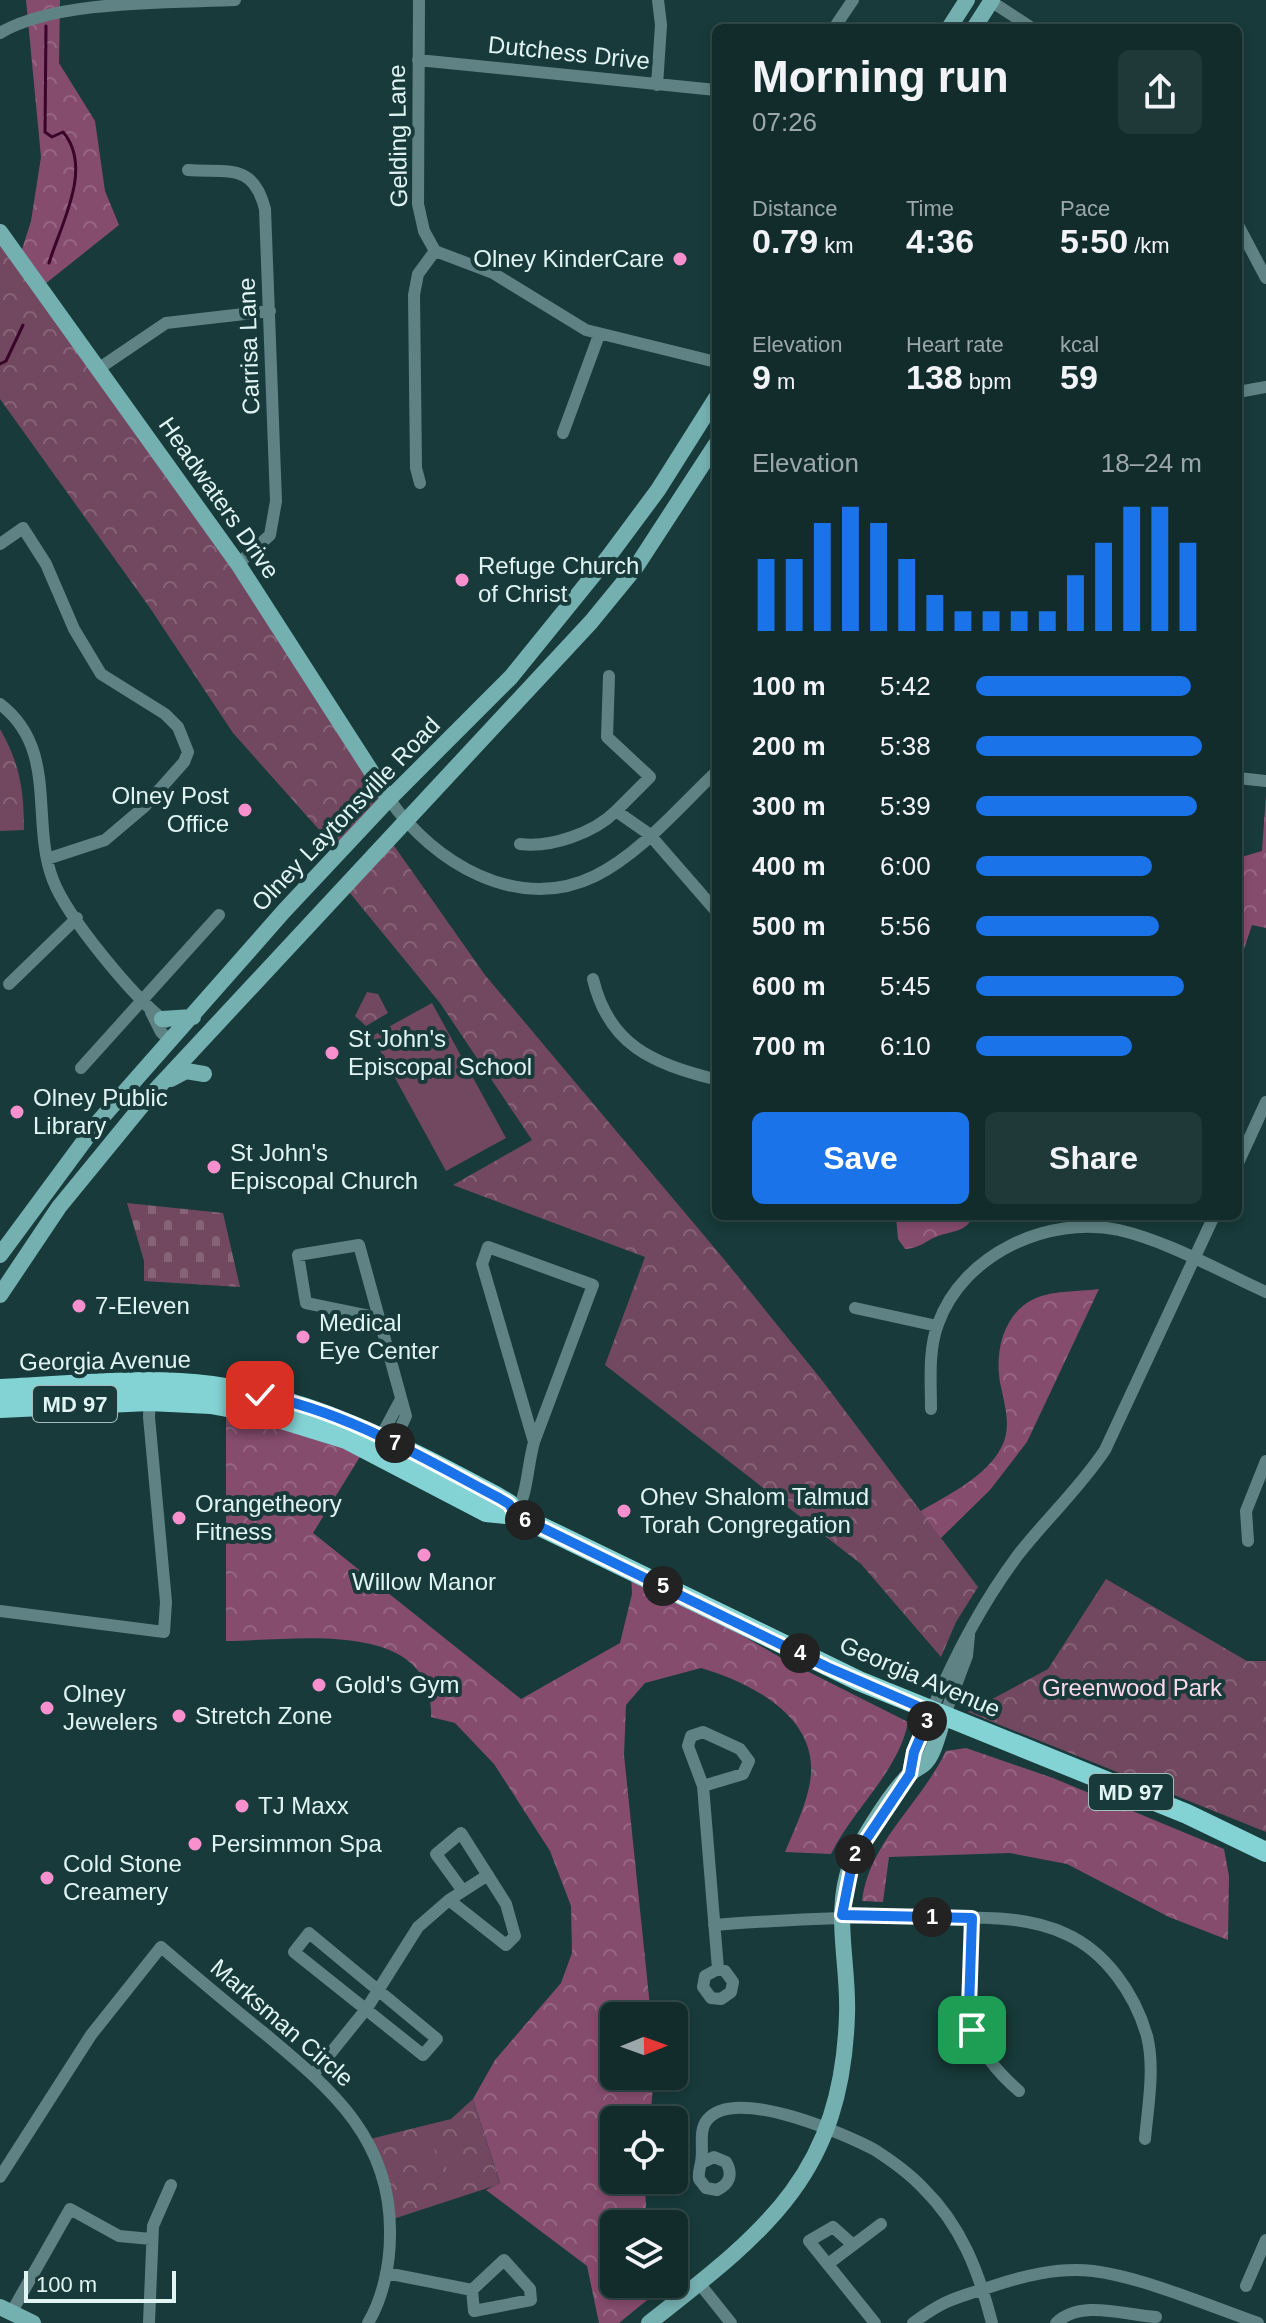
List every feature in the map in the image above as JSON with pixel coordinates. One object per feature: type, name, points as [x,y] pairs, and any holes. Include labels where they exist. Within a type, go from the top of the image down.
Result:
[{"type":"main road","points":[[952,24],[967,0]]},
{"type":"main road","points":[[976,24],[991,0]]},
{"type":"main road","name":"Headwaters Drive","points":[[0,232],[238,564],[389,799]]},
{"type":"main road","name":"Olney Laytonsville Road","points":[[0,1255],[61,1167],[284,911],[389,799],[511,677],[576,599],[658,490],[712,404]]},
{"type":"main road","name":"Olney Laytonsville Road","points":[[0,1295],[59,1207],[162,1083],[591,622],[636,567],[712,450]]},
{"type":"main road","points":[[152,1010],[193,1017]]},
{"type":"main road","points":[[162,1083],[186,1071],[204,1074]]},
{"type":"main road","name":"Georgia Avenue","points":[[0,1408],[213,1386],[267,1396],[351,1424],[383,1447]]},
{"type":"main road","name":"Georgia Avenue","points":[[0,1389],[150,1392],[265,1414],[383,1447],[499,1498],[509,1504],[516,1515],[827,1667],[1199,1819],[1266,1852]]},
{"type":"main road","points":[[649,2323],[750,2242],[781,2210],[806,2173],[827,2128],[842,2068],[847,2024],[842,1915],[853,1859],[910,1774],[927,1762],[938,1714]]},
{"type":"main road","points":[[5,2310],[33,2323]]},
{"type":"street","points":[[0,33],[14,23],[70,7],[235,0]]},
{"type":"street","name":"Gelding Lane","points":[[419,0],[418,204],[424,231],[435,251]]},
{"type":"street","points":[[657,85],[661,25],[658,0]]},
{"type":"street","points":[[837,24],[853,0]]},
{"type":"street","points":[[991,0],[1026,24]]},
{"type":"street","name":"Dutchess Drive","points":[[418,60],[712,90]]},
{"type":"street","name":"Carrisa Lane","points":[[188,170],[238,172],[251,178],[260,188],[265,209],[274,525],[263,545],[238,564]]},
{"type":"street","points":[[1242,233],[1266,278]]},
{"type":"street","points":[[420,483],[416,468],[414,295],[418,274],[435,251],[493,273],[599,335],[712,361]]},
{"type":"street","points":[[98,369],[166,323],[270,311]]},
{"type":"street","points":[[563,433],[599,335]]},
{"type":"street","points":[[1242,391],[1266,387]]},
{"type":"street","points":[[0,544],[23,528],[46,564],[74,629],[101,674],[107,682],[165,714],[178,727],[188,752],[184,762],[144,807],[105,840],[47,859]]},
{"type":"street","points":[[520,844],[540,846],[592,828],[616,811],[650,777],[607,737],[609,676]]},
{"type":"street","points":[[0,704],[20,723],[41,776],[47,859],[53,882],[77,918],[174,1038]]},
{"type":"street","points":[[389,799],[406,823],[467,871],[495,883],[525,888],[562,886],[593,877],[624,858],[712,776]]},
{"type":"street","points":[[1242,778],[1266,781]]},
{"type":"street","points":[[616,811],[649,834],[712,906]]},
{"type":"street","points":[[81,1068],[152,1010],[219,915]]},
{"type":"street","points":[[9,984],[77,918]]},
{"type":"street","points":[[593,979],[607,1016],[634,1047],[669,1067],[712,1078]]},
{"type":"street","points":[[1242,1154],[1266,1102]]},
{"type":"street","points":[[938,1714],[967,1656],[969,1635],[1020,1553],[1083,1484],[1105,1450],[1212,1220]]},
{"type":"street","points":[[931,1409],[931,1366],[937,1326],[959,1285],[975,1268],[1004,1249],[1058,1222],[1118,1230],[1146,1238],[1266,1292]]},
{"type":"street","points":[[379,1318],[306,1303],[298,1255],[359,1245],[406,1416],[383,1447]]},
{"type":"street","points":[[516,1515],[528,1488],[528,1464],[534,1442],[593,1285],[488,1247],[482,1264],[534,1442]]},
{"type":"street","points":[[855,1308],[937,1326]]},
{"type":"street","points":[[0,1611],[164,1632],[166,1602],[150,1392]]},
{"type":"street","points":[[1248,1541],[1246,1511],[1266,1461]]},
{"type":"street","points":[[703,1786],[743,1774],[750,1764],[744,1752],[703,1732],[691,1736],[688,1746],[703,1786],[718,1969]]},
{"type":"street","points":[[449,1900],[506,1945],[515,1936],[512,1919],[461,1833],[436,1854],[463,1891]]},
{"type":"street","points":[[313,2075],[367,2008],[418,1927],[449,1900],[488,1875]]},
{"type":"street","points":[[714,1925],[842,1915],[972,1918],[1038,1923],[1068,1934],[1097,1954],[1119,1978],[1137,2008],[1147,2038],[1151,2070],[1145,2139]]},
{"type":"street","points":[[972,1918],[969,2008],[972,2030],[980,2051],[992,2067],[1019,2091]]},
{"type":"street","points":[[309,1933],[379,1990],[437,2039],[423,2055],[294,1952],[309,1933]]},
{"type":"street","name":"Marksman Circle","points":[[0,2177],[91,2035],[161,1947],[313,2075],[355,2119],[377,2159],[390,2220],[386,2273],[368,2323]]},
{"type":"street","points":[[701,2163],[705,2123],[722,2111],[763,2109],[827,2128],[875,2151],[925,2189],[963,2239],[983,2289],[992,2323]]},
{"type":"street","points":[[149,2323],[153,2226],[171,2185]]},
{"type":"street","points":[[5,2310],[70,2209],[119,2236],[151,2239]]},
{"type":"street","points":[[828,2264],[881,2224]]},
{"type":"street","points":[[852,2244],[833,2227],[816,2234],[809,2241],[875,2323]]},
{"type":"street","points":[[1246,2286],[1266,2240]]},
{"type":"street","points":[[504,2260],[530,2289],[531,2300],[472,2317],[472,2290],[504,2260]]},
{"type":"street","points":[[913,2323],[942,2301],[1029,2274],[1070,2270],[1115,2276],[1255,2323]]},
{"type":"street","points":[[386,2273],[472,2290]]},
{"type":"street","points":[[699,2283],[731,2323]]},
{"type":"street","points":[[1056,2323],[1075,2311],[1086,2309],[1155,2320],[1163,2292]]},
{"type":"green space","points":[[26,0],[60,0],[59,63],[95,121],[105,191],[119,225],[40,288],[19,259],[31,221],[41,157]]},
{"type":"green space","points":[[0,232],[238,564],[389,799],[338,851],[233,733],[150,608],[0,399]]},
{"type":"green space","points":[[0,729],[20,778],[24,830],[0,831]]},
{"type":"green space","points":[[1266,794],[1266,928],[1252,925],[1242,955],[1242,857],[1262,851]]},
{"type":"green space","points":[[390,840],[485,975],[821,1379],[978,1587],[956,1622],[941,1657],[861,1564],[605,1365],[645,1257],[453,1185],[532,1140],[440,1003],[345,887]]},
{"type":"green space","points":[[367,992],[378,994],[388,1013],[366,1026],[355,1016]]},
{"type":"green space","points":[[432,1003],[506,1138],[446,1171],[372,1036]]},
{"type":"green space","points":[[127,1203],[223,1213],[240,1287],[144,1281],[144,1261]]},
{"type":"green space","points":[[896,1220],[970,1220],[960,1230],[916,1247],[905,1249],[898,1239]]},
{"type":"green space","points":[[1099,1289],[1027,1442],[990,1490],[940,1539],[919,1512],[976,1477],[994,1458],[1004,1440],[1007,1418],[999,1363],[1002,1338],[1013,1316],[1021,1307],[1039,1297]]},
{"type":"green space","points":[[226,1407],[366,1447],[313,1533],[521,1699],[620,1643],[632,1594],[631,1571],[783,1659],[908,1722],[895,1757],[831,1854],[785,1852],[806,1800],[811,1759],[805,1739],[779,1707],[741,1683],[701,1668],[645,1683],[626,1705],[624,1755],[650,2002],[600,2002],[600,2090],[653,2090],[651,2106],[600,2106],[600,2194],[646,2194],[647,2210],[600,2210],[600,2298],[650,2298],[619,2323],[599,2323],[587,2266],[486,2190],[500,2183],[473,2099],[495,2060],[561,1983],[572,1953],[571,1906],[550,1851],[494,1764],[455,1723],[431,1717],[426,1685],[410,1663],[386,1649],[355,1641],[321,1638],[226,1641]]},
{"type":"green space","name":"Greenwood Park","points":[[1106,1579],[1247,1661],[1266,1661],[1266,1832],[968,1712],[1048,1669]]},
{"type":"green space","points":[[966,1748],[1053,1778],[1224,1849],[1229,1876],[1228,1940],[1169,1917],[1067,1864],[1010,1853],[889,1857],[883,1902],[862,1901],[874,1860],[946,1751]]},
{"type":"green space","points":[[473,2099],[500,2184],[390,2220],[366,2140],[451,2119]]},
{"type":"green space","points":[[453,2136],[465,2170],[449,2176],[437,2141]]},
{"type":"green space","points":[[432,2143],[444,2178],[428,2183],[416,2149]]},
{"type":"waterway","points":[[46,26],[45,132],[52,137],[63,132],[72,146],[75,162],[72,197],[49,263]]},
{"type":"waterway","points":[[0,364],[6,361],[23,325]]},
{"type":"place","name":"Olney KinderCare","points":[[680,259]]},
{"type":"place","name":"Refuge Church of Christ","points":[[462,580]]},
{"type":"place","name":"Olney Post Office","points":[[245,810]]},
{"type":"place","name":"St John's Episcopal School","points":[[332,1053]]},
{"type":"place","name":"Olney Public Library","points":[[17,1112]]},
{"type":"place","name":"St John's Episcopal Church","points":[[214,1167]]},
{"type":"place","name":"7-Eleven","points":[[79,1306]]},
{"type":"place","name":"Medical Eye Center","points":[[303,1337]]},
{"type":"place","name":"Ohev Shalom Talmud Torah Congregation","points":[[624,1511]]},
{"type":"place","name":"Orangetheory Fitness","points":[[179,1518]]},
{"type":"place","name":"Willow Manor","points":[[424,1555]]},
{"type":"place","name":"Gold's Gym","points":[[319,1685]]},
{"type":"place","name":"Olney Jewelers","points":[[47,1708]]},
{"type":"place","name":"Stretch Zone","points":[[179,1716]]},
{"type":"place","name":"TJ Maxx","points":[[242,1806]]},
{"type":"place","name":"Persimmon Spa","points":[[195,1844]]},
{"type":"place","name":"Cold Stone Creamery","points":[[47,1878]]},
{"type":"route","points":[[260,1395],[312,1409],[393,1442],[499,1498],[509,1504],[516,1515],[827,1667],[931,1712],[914,1752],[910,1774],[867,1833],[853,1859],[845,1886],[842,1915],[972,1918],[969,2008],[972,2030]]}]
